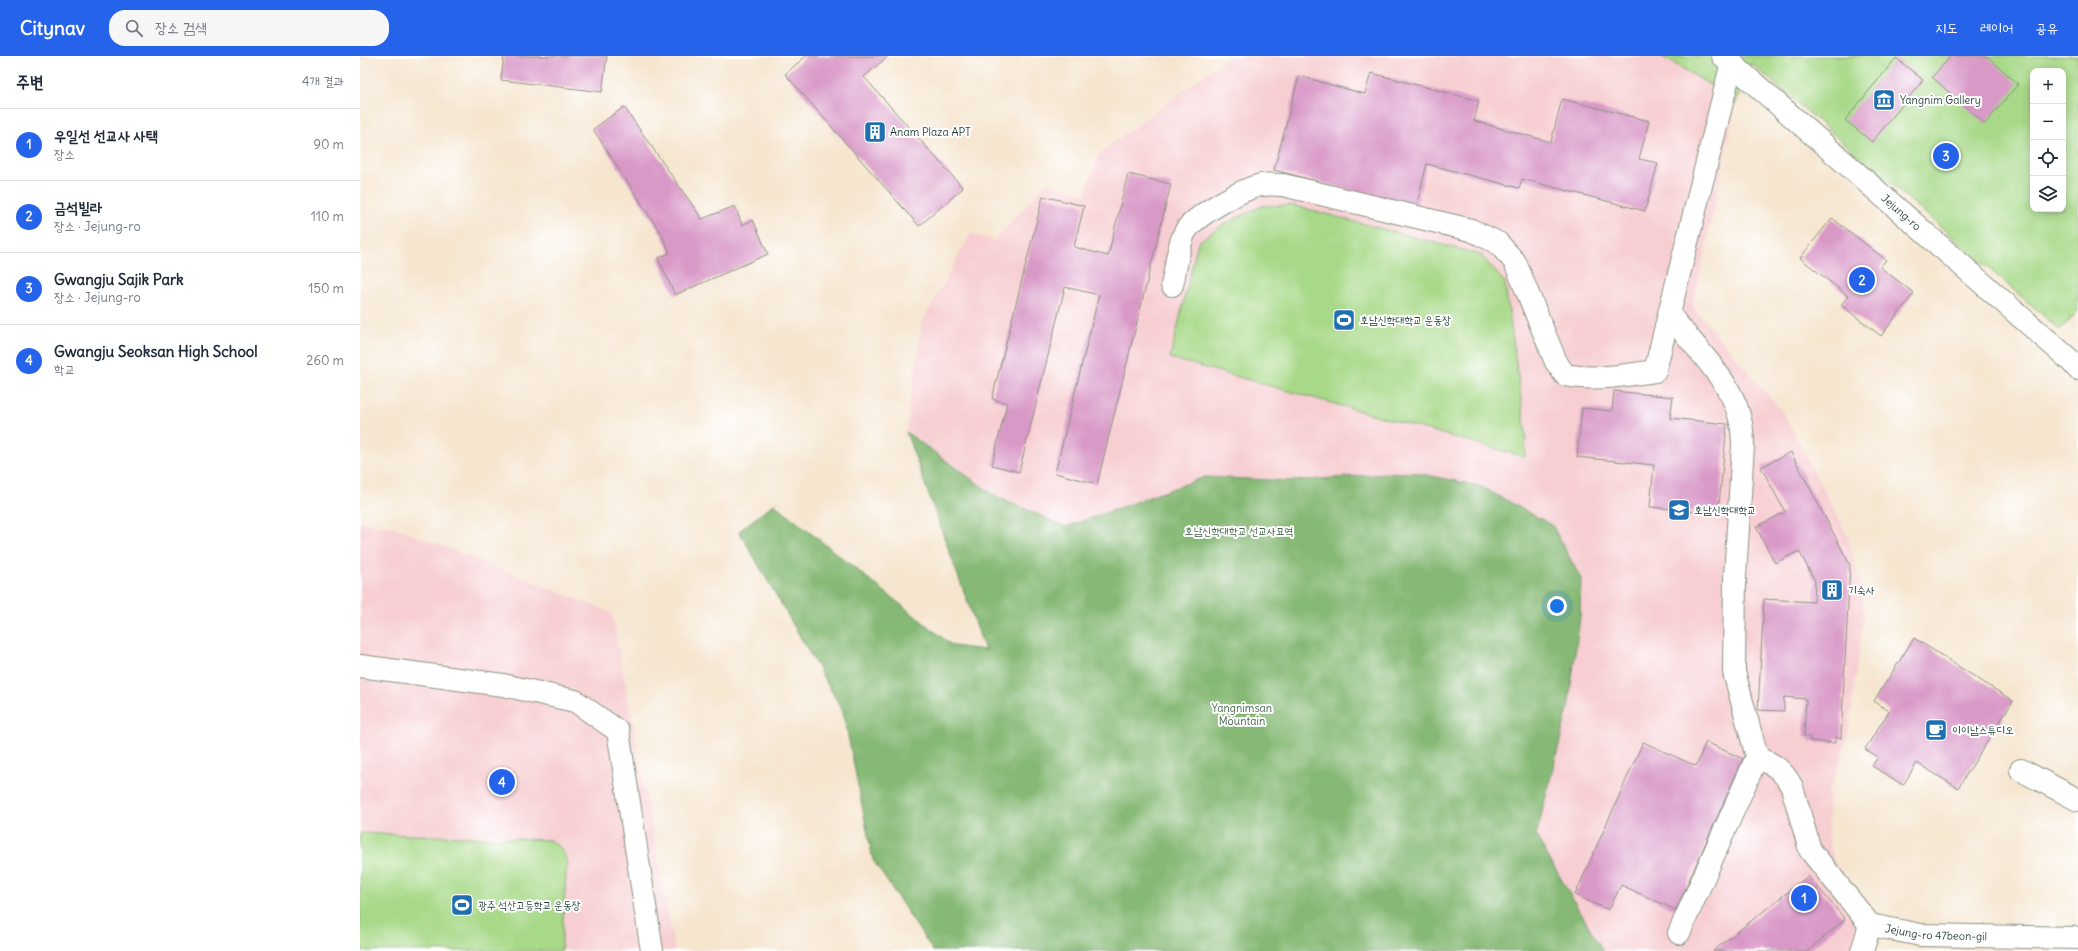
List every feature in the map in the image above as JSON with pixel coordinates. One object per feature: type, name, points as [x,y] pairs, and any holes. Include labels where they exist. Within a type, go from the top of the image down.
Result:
[{"type":"street","points":[[1172,285],[1183,238],[1187,229],[1197,219],[1245,190],[1262,185],[1283,185],[1471,230],[1498,244],[1515,262],[1556,362],[1565,375],[1581,378],[1612,377],[1655,371],[1727,59]]},
{"type":"street","name":"Jejung-ro","points":[[1727,59],[2070,360],[2078,369]]},
{"type":"street","points":[[1669,314],[1722,380],[1736,404],[1742,429],[1743,445],[1735,577],[1734,672],[1757,757],[1679,933]]},
{"type":"street","points":[[360,666],[503,685],[575,701],[618,732],[652,951]]},
{"type":"street","points":[[1757,757],[1778,766],[1787,777],[1792,787],[1810,850],[1870,925]]},
{"type":"street","points":[[2021,770],[2078,800]]},
{"type":"street","name":"Jejung-ro 47beon-gil","points":[[1862,951],[1870,925],[1921,935],[2078,938]]},
{"type":"shaded area","name":"호남신학대학교","points":[[1230,56],[1661,56],[1707,83],[1736,103],[1693,307],[1784,414],[1847,535],[1861,588],[1864,612],[1848,734],[1839,766],[1828,794],[1829,840],[1834,861],[1862,902],[1859,931],[1854,951],[1603,951],[1536,836],[1568,709],[1580,617],[1581,579],[1552,525],[1480,486],[1205,477],[1066,527],[994,495],[906,432],[922,323],[971,233],[994,241],[1046,183],[1085,194],[1098,156],[1106,148]]},
{"type":"shaded area","points":[[360,522],[394,527],[612,613],[675,951],[360,951]]},
{"type":"green space","points":[[1661,56],[2078,56],[2078,311],[2060,330],[1751,63],[1736,103],[1707,83]]},
{"type":"green space","name":"호남신학대학교 운동장","points":[[1292,205],[1481,255],[1505,283],[1526,434],[1525,457],[1170,358],[1198,242],[1224,224],[1262,206]]},
{"type":"green space","name":"Yangnimsan Mountain","points":[[906,432],[994,495],[1066,527],[1205,477],[1293,481],[1412,472],[1480,486],[1552,525],[1581,579],[1580,617],[1568,709],[1536,836],[1603,951],[933,951],[873,860],[843,711],[739,531],[774,504],[953,646],[985,650]]},
{"type":"green space","name":"광주 석산고등학교 운동장","points":[[360,833],[550,840],[561,848],[567,860],[561,951],[360,951]]},
{"type":"building","points":[[504,56],[607,56],[602,92],[501,80]]},
{"type":"building","name":"Anam Plaza APT","points":[[806,56],[888,56],[864,77],[963,188],[919,226],[785,74]]},
{"type":"building","points":[[1951,56],[1987,56],[2018,84],[1985,124],[1932,77]]},
{"type":"building","name":"Yangnim Gallery","points":[[1896,58],[1923,80],[1872,142],[1845,120]]},
{"type":"building","points":[[1371,73],[1479,101],[1474,121],[1551,142],[1562,99],[1649,121],[1639,159],[1658,163],[1645,211],[1522,179],[1519,188],[1427,164],[1416,207],[1274,170],[1299,76],[1365,94]]},
{"type":"building","points":[[624,107],[702,219],[735,206],[742,225],[753,220],[768,254],[675,295],[658,258],[670,253],[662,235],[593,129]]},
{"type":"building","points":[[1128,174],[1171,184],[1097,484],[1055,473],[1099,295],[1065,287],[1019,472],[992,465],[1007,403],[992,399],[1043,196],[1084,206],[1074,247],[1108,256]]},
{"type":"building","points":[[1832,218],[1886,260],[1880,267],[1914,293],[1881,336],[1841,305],[1848,296],[1800,258]]},
{"type":"building","points":[[1614,391],[1673,397],[1670,418],[1727,424],[1718,514],[1650,507],[1654,465],[1577,457],[1582,408],[1612,411]]},
{"type":"building","name":"기숙사","points":[[1791,452],[1850,565],[1841,738],[1835,738],[1835,743],[1809,741],[1810,737],[1804,736],[1806,699],[1784,697],[1784,711],[1758,710],[1764,599],[1814,602],[1815,581],[1799,551],[1775,563],[1756,527],[1785,512],[1761,467]]},
{"type":"building","name":"이이남스튜디오","points":[[1914,638],[2013,701],[1958,788],[1917,763],[1903,785],[1872,766],[1878,757],[1865,749],[1889,711],[1874,701]]},
{"type":"building","points":[[1643,742],[1696,766],[1706,742],[1743,759],[1676,910],[1621,885],[1609,910],[1575,895]]},
{"type":"building","points":[[1808,876],[1845,919],[1808,951],[1713,951]]},
{"type":"place","name":"Yangnim Gallery","points":[[1884,100]]},
{"type":"place","name":"Anam Plaza APT","points":[[875,132]]},
{"type":"place","name":"Gwangju Sajik Park","points":[[1946,156]]},
{"type":"place","name":"금석빌라","points":[[1862,280]]},
{"type":"place","name":"호남신학대학교 운동장","points":[[1344,320]]},
{"type":"place","name":"호남신학대학교","points":[[1679,510]]},
{"type":"place","name":"기숙사","points":[[1832,590]]},
{"type":"place","name":"이이남스튜디오","points":[[1936,730]]},
{"type":"place","name":"Gwangju Seoksan High School","points":[[502,782]]},
{"type":"place","name":"우일선 선교사 사택","points":[[1804,898]]},
{"type":"place","name":"광주 석산고등학교 운동장","points":[[462,905]]},
{"type":"park label","name":"호남신학대학교 선교사묘역","points":[[1239,531]]}]
